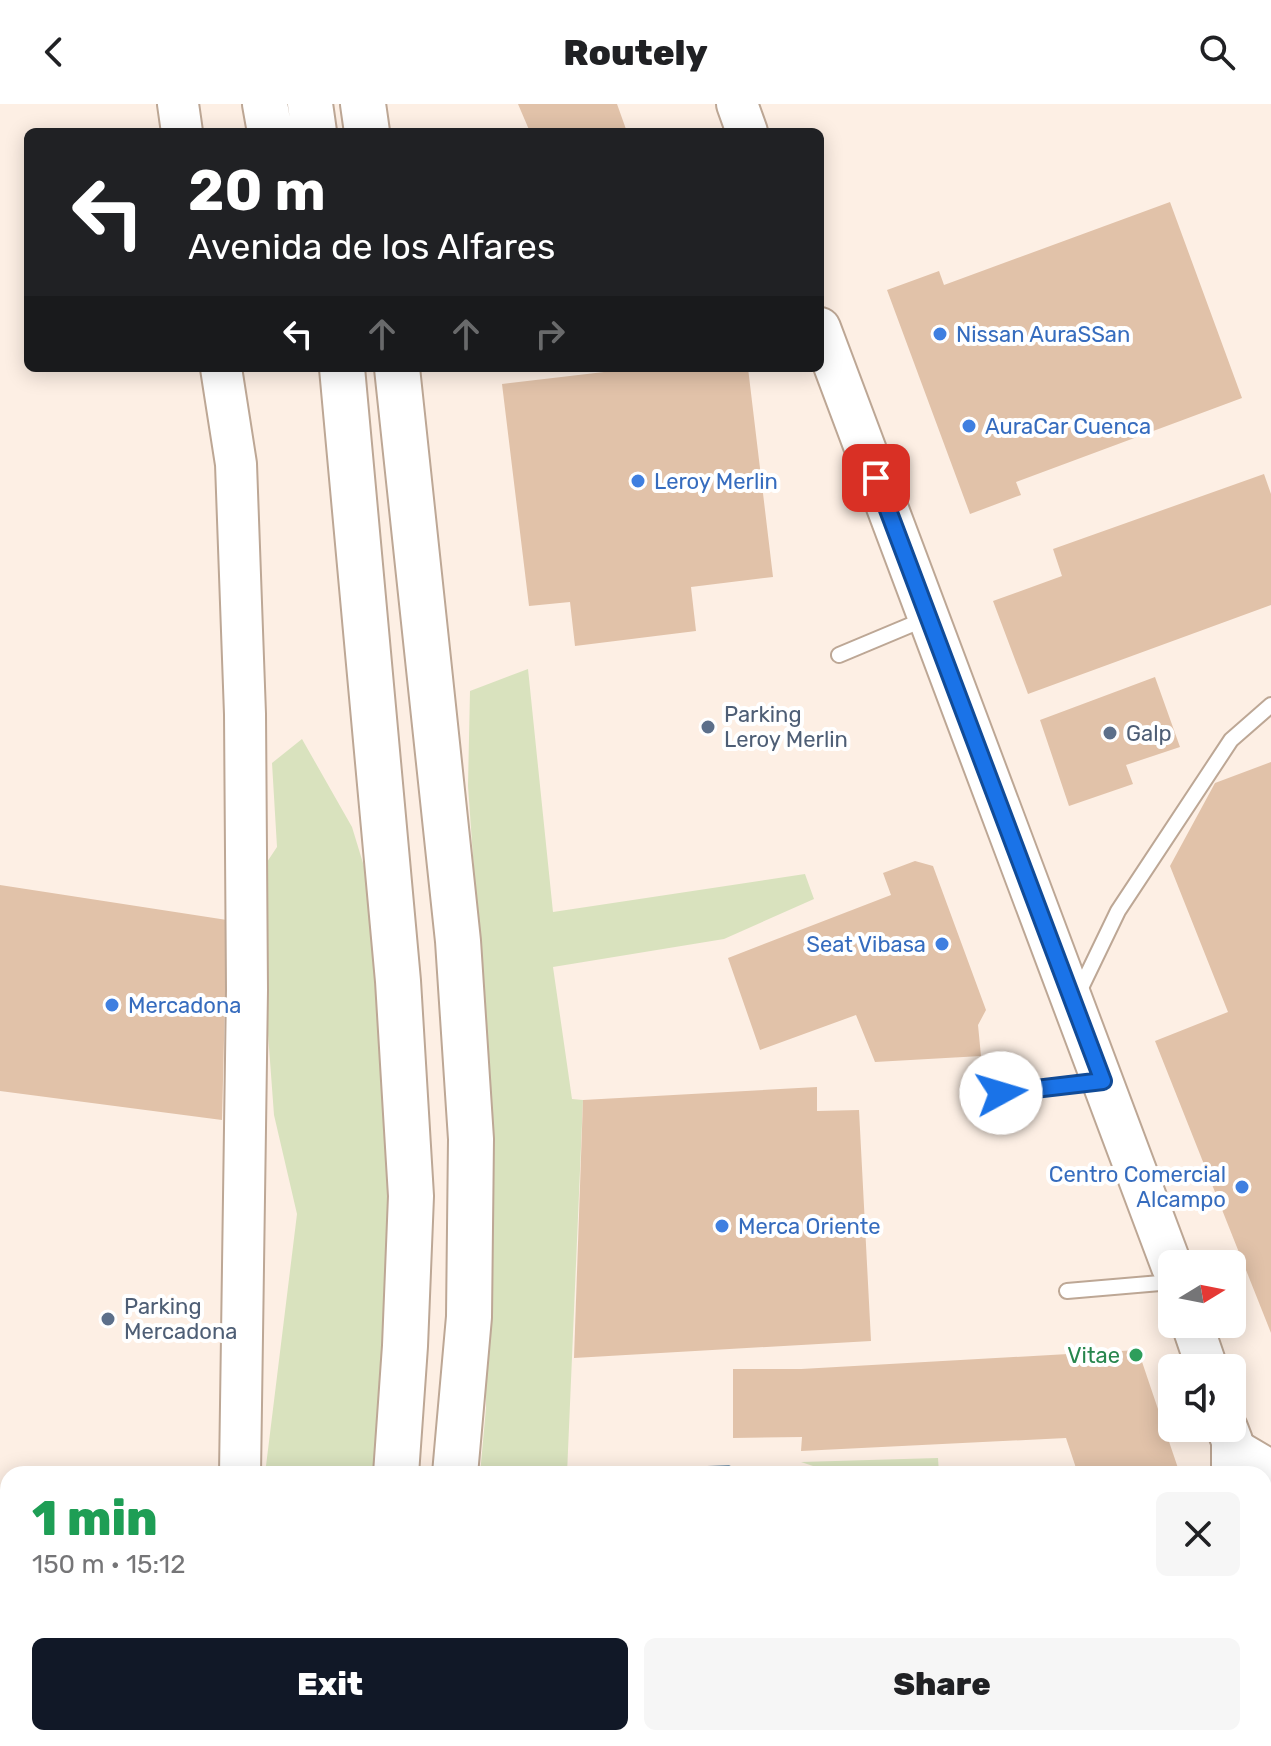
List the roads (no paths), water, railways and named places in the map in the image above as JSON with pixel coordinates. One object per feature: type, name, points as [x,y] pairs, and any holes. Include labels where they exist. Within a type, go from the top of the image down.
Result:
[{"type":"highway","points":[[265,104],[269,128]]},
{"type":"highway","points":[[310,104],[313,128]]},
{"type":"highway","points":[[363,104],[366,128]]},
{"type":"highway","points":[[375,104],[377,128]]},
{"type":"highway","points":[[314,372],[372,690]]},
{"type":"highway","points":[[342,372],[398,981],[411,1196],[397,1466]]},
{"type":"highway","points":[[397,372],[458,941],[471,1139],[469,1317],[456,1466]]},
{"type":"street","points":[[178,104],[181,128]]},
{"type":"street","points":[[737,104],[746,128]]},
{"type":"street","points":[[824,339],[1166,1250]]},
{"type":"street","points":[[222,372],[236,464],[245,714],[247,990],[240,1466]]},
{"type":"street","points":[[1230,1448],[1271,1464]]},
{"type":"street","points":[[1230,1448],[1249,1466]]},
{"type":"lane","points":[[839,655],[929,617]]},
{"type":"lane","points":[[1074,1002],[1127,897],[1231,740],[1271,705]]},
{"type":"lane","points":[[1001,1093],[1103,1081]]},
{"type":"lane","points":[[1067,1291],[1158,1283]]},
{"type":"place","name":"Nissan AuraSSan","points":[[940,334]]},
{"type":"place","name":"AuraCar Cuenca","points":[[969,426]]},
{"type":"place","name":"Leroy Merlin","points":[[638,481]]},
{"type":"place","name":"Parking Leroy Merlin","points":[[708,727]]},
{"type":"place","name":"Galp","points":[[1110,733]]},
{"type":"place","name":"Seat Vibasa","points":[[942,944]]},
{"type":"place","name":"Mercadona","points":[[112,1005]]},
{"type":"place","name":"Centro Comercial Alcampo","points":[[1242,1187]]},
{"type":"place","name":"Merca Oriente","points":[[722,1226]]},
{"type":"place","name":"Parking Mercadona","points":[[108,1319]]},
{"type":"place","name":"Vitae","points":[[1136,1355]]}]
